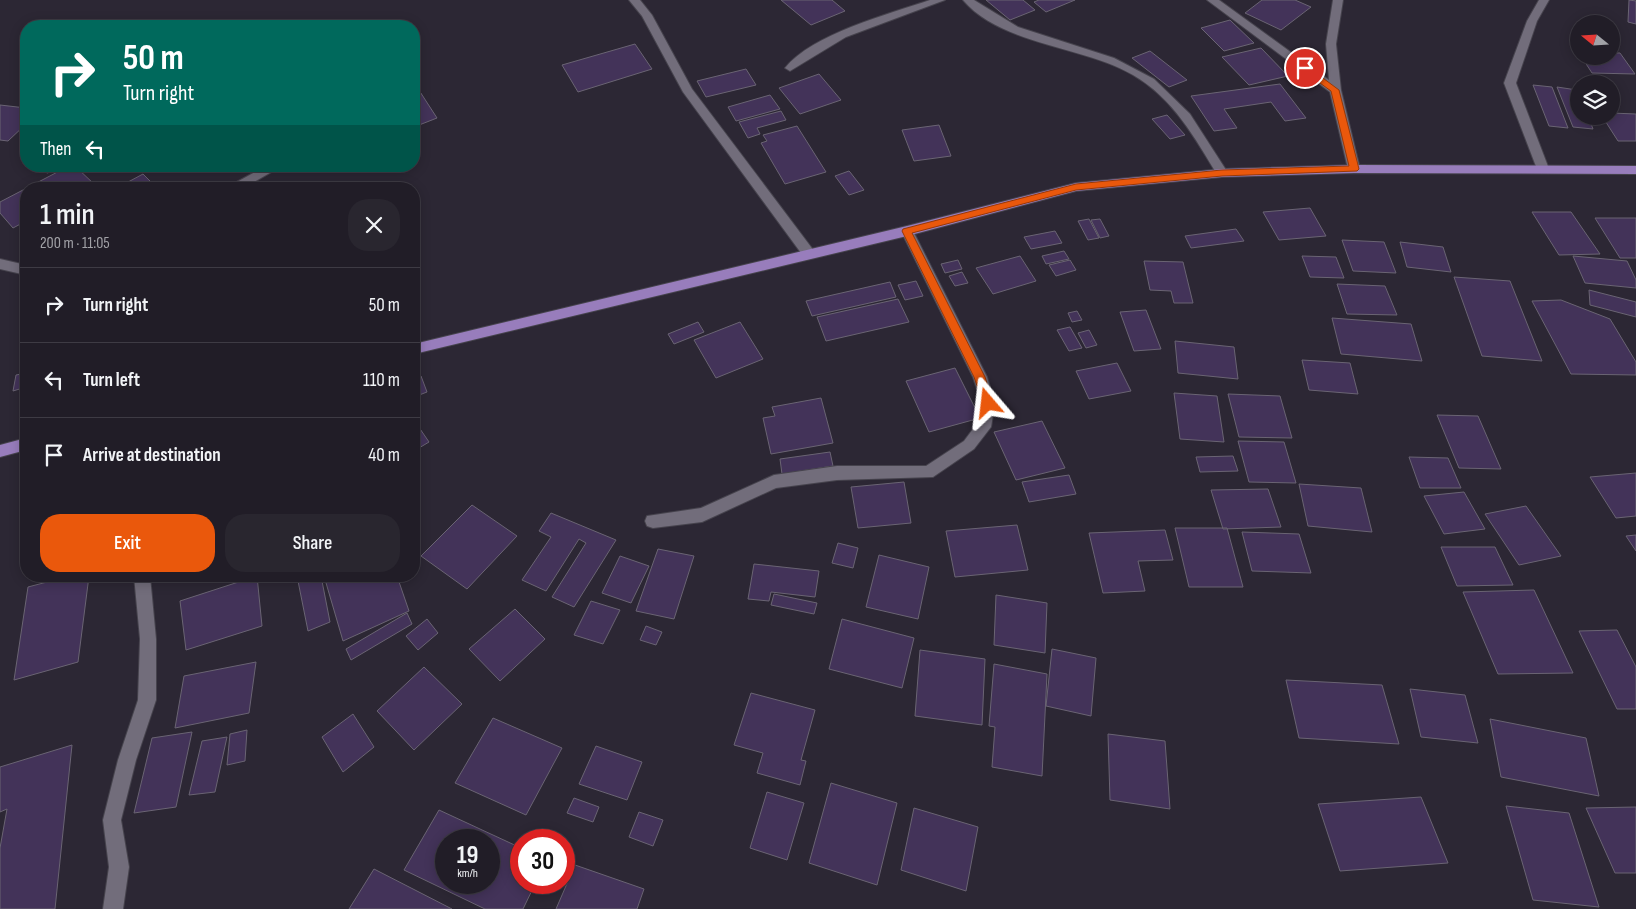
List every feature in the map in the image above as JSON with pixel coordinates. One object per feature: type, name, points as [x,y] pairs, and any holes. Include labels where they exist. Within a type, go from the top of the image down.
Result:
[{"type":"main road","points":[[420,348],[907,231],[1076,187],[1222,173],[1354,169],[1636,170]]},
{"type":"main road","points":[[0,451],[20,446]]},
{"type":"street","points":[[634,0],[647,15],[687,90],[809,254]]},
{"type":"street","points":[[790,68],[810,51],[835,37],[940,0]]},
{"type":"street","points":[[968,0],[1005,25],[1031,37],[1105,59],[1136,72],[1158,88],[1183,112],[1202,137],[1222,173]]},
{"type":"street","points":[[1212,0],[1335,90]]},
{"type":"street","points":[[1338,0],[1331,44],[1335,90],[1354,169]]},
{"type":"street","points":[[1543,169],[1510,83],[1532,21],[1544,0]]},
{"type":"street","points":[[247,182],[265,172]]},
{"type":"street","points":[[653,521],[702,515],[774,482],[836,473],[928,472],[969,445],[986,423],[988,403],[980,377],[907,231]]},
{"type":"street","points":[[0,264],[20,269]]},
{"type":"street","points":[[114,909],[119,867],[112,820],[127,760],[146,700],[148,639],[143,582]]},
{"type":"building","points":[[781,0],[832,0],[845,11],[811,25]]},
{"type":"building","points":[[986,0],[1023,0],[1035,10],[1010,20]]},
{"type":"building","points":[[1039,0],[1075,0],[1046,12],[1034,2]]},
{"type":"building","points":[[1262,0],[1295,0],[1311,7],[1281,30],[1245,13]]},
{"type":"building","points":[[1629,0],[1636,1],[1636,24],[1628,22]]},
{"type":"building","points":[[1230,20],[1254,43],[1224,51],[1201,28]]},
{"type":"building","points":[[635,44],[652,69],[578,92],[562,65]]},
{"type":"building","points":[[1261,48],[1288,76],[1249,85],[1222,57]]},
{"type":"building","points":[[1150,51],[1187,80],[1169,87],[1132,58]]},
{"type":"building","points":[[1620,53],[1635,74],[1592,73],[1587,65],[1620,65]]},
{"type":"building","points":[[746,69],[756,85],[706,97],[697,81]]},
{"type":"building","points":[[819,74],[841,100],[800,114],[779,88]]},
{"type":"building","points":[[1280,84],[1306,118],[1285,121],[1271,102],[1224,109],[1237,128],[1214,131],[1191,96]]},
{"type":"building","points":[[1533,85],[1552,87],[1568,128],[1549,126]]},
{"type":"building","points":[[1557,87],[1570,89],[1570,120]]},
{"type":"building","points":[[420,92],[437,118],[420,125]]},
{"type":"building","points":[[770,95],[780,109],[736,121],[728,107]]},
{"type":"building","points":[[0,105],[20,107],[20,130],[8,141],[0,140]]},
{"type":"building","points":[[781,111],[786,120],[757,128],[760,134],[748,138],[739,122]]},
{"type":"building","points":[[1620,113],[1636,114],[1636,141],[1618,141],[1608,125],[1620,125]]},
{"type":"building","points":[[1167,115],[1185,135],[1170,139],[1152,119]]},
{"type":"building","points":[[939,125],[951,156],[914,161],[902,130]]},
{"type":"building","points":[[1572,125],[1591,125],[1593,129],[1573,127]]},
{"type":"building","points":[[797,126],[826,172],[785,184],[761,143],[767,141],[763,135]]},
{"type":"building","points":[[849,171],[864,190],[849,195],[835,176]]},
{"type":"building","points":[[58,172],[81,172],[92,182],[38,182]]},
{"type":"building","points":[[143,174],[151,182],[128,182]]},
{"type":"building","points":[[20,192],[20,224],[13,228],[0,213],[0,202]]},
{"type":"building","points":[[1310,208],[1326,236],[1279,240],[1263,212]]},
{"type":"building","points":[[1532,212],[1571,212],[1600,254],[1559,255]]},
{"type":"building","points":[[1595,218],[1636,218],[1636,258],[1620,258]]},
{"type":"building","points":[[1089,219],[1099,238],[1088,240],[1078,221]]},
{"type":"building","points":[[1100,219],[1109,236],[1100,238],[1091,220]]},
{"type":"building","points":[[1236,229],[1244,241],[1191,248],[1185,236]]},
{"type":"building","points":[[1055,231],[1062,243],[1031,249],[1024,237]]},
{"type":"building","points":[[1342,240],[1384,242],[1396,273],[1353,271]]},
{"type":"building","points":[[1400,242],[1443,247],[1451,272],[1407,267]]},
{"type":"building","points":[[1064,251],[1069,259],[1046,264],[1042,256]]},
{"type":"building","points":[[1020,256],[1036,281],[993,294],[976,268]]},
{"type":"building","points":[[1302,256],[1336,257],[1344,278],[1310,277]]},
{"type":"building","points":[[1573,256],[1627,261],[1636,280],[1636,288],[1585,283]]},
{"type":"building","points":[[958,260],[962,269],[945,273],[941,264]]},
{"type":"building","points":[[1070,260],[1076,270],[1056,276],[1049,265]]},
{"type":"building","points":[[1144,261],[1183,262],[1193,303],[1174,303],[1171,291],[1150,290]]},
{"type":"building","points":[[962,272],[968,283],[955,286],[949,276]]},
{"type":"building","points":[[1454,277],[1510,281],[1542,361],[1482,356]]},
{"type":"building","points":[[916,281],[923,296],[905,300],[898,285]]},
{"type":"building","points":[[890,282],[896,297],[812,316],[806,301]]},
{"type":"building","points":[[1337,284],[1385,286],[1397,315],[1347,314]]},
{"type":"building","points":[[1589,290],[1636,302],[1636,317],[1590,305]]},
{"type":"building","points":[[898,299],[909,322],[826,341],[817,317]]},
{"type":"building","points":[[1561,300],[1610,319],[1636,362],[1636,375],[1571,374],[1532,301]]},
{"type":"building","points":[[1146,310],[1161,349],[1134,351],[1120,312]]},
{"type":"building","points":[[1077,311],[1082,320],[1072,322],[1068,313]]},
{"type":"building","points":[[1332,318],[1411,324],[1422,361],[1341,354]]},
{"type":"building","points":[[698,322],[704,332],[674,344],[668,334]]},
{"type":"building","points":[[740,322],[763,359],[716,378],[694,340]]},
{"type":"building","points":[[1070,327],[1082,348],[1069,351],[1057,330]]},
{"type":"building","points":[[1089,330],[1097,345],[1086,348],[1078,333]]},
{"type":"building","points":[[1175,341],[1234,347],[1238,379],[1178,373]]},
{"type":"building","points":[[1302,360],[1350,363],[1358,394],[1309,390]]},
{"type":"building","points":[[1117,363],[1131,391],[1089,399],[1076,371]]},
{"type":"building","points":[[955,368],[980,418],[929,432],[906,381]]},
{"type":"building","points":[[20,374],[20,389],[13,391],[16,375]]},
{"type":"building","points":[[420,376],[427,392],[420,395]]},
{"type":"building","points":[[1174,393],[1217,396],[1224,442],[1180,439]]},
{"type":"building","points":[[1228,394],[1280,396],[1292,438],[1239,437]]},
{"type":"building","points":[[821,398],[833,443],[771,454],[763,418],[775,416],[772,407]]},
{"type":"building","points":[[1437,415],[1478,416],[1501,469],[1459,468]]},
{"type":"building","points":[[1042,421],[1065,468],[1016,480],[994,432]]},
{"type":"building","points":[[420,429],[429,442],[420,447]]},
{"type":"building","points":[[1238,441],[1284,442],[1296,483],[1249,482]]},
{"type":"building","points":[[830,452],[833,466],[782,474],[780,459]]},
{"type":"building","points":[[1233,456],[1238,471],[1200,472],[1196,457]]},
{"type":"building","points":[[1409,457],[1448,458],[1461,488],[1420,488]]},
{"type":"building","points":[[1636,473],[1636,516],[1616,518],[1590,477]]},
{"type":"building","points":[[1069,475],[1076,494],[1029,502],[1022,482]]},
{"type":"building","points":[[904,482],[911,523],[858,528],[851,487]]},
{"type":"building","points":[[1299,484],[1361,488],[1372,532],[1308,526]]},
{"type":"building","points":[[1268,489],[1281,527],[1223,529],[1211,490]]},
{"type":"building","points":[[1464,492],[1485,529],[1444,534],[1424,496]]},
{"type":"building","points":[[472,505],[517,536],[467,589],[421,556]]},
{"type":"building","points":[[1526,506],[1561,556],[1519,565],[1485,514]]},
{"type":"building","points":[[551,513],[616,540],[574,607],[552,597],[586,543],[579,539],[546,591],[522,580],[551,537],[539,531]]},
{"type":"building","points":[[1017,525],[1028,570],[955,577],[946,531]]},
{"type":"building","points":[[1175,528],[1227,528],[1243,587],[1189,587]]},
{"type":"building","points":[[1165,530],[1173,560],[1138,561],[1145,591],[1103,593],[1089,533]]},
{"type":"building","points":[[1242,532],[1299,534],[1311,573],[1252,571]]},
{"type":"building","points":[[1636,535],[1636,551],[1626,536]]},
{"type":"building","points":[[838,543],[858,548],[853,568],[832,563]]},
{"type":"building","points":[[1441,547],[1495,547],[1513,585],[1457,586]]},
{"type":"building","points":[[658,549],[694,556],[674,619],[636,611]]},
{"type":"building","points":[[879,555],[929,567],[918,619],[866,607]]},
{"type":"building","points":[[620,556],[649,566],[631,603],[602,593]]},
{"type":"building","points":[[754,564],[819,571],[815,597],[771,592],[769,601],[748,599]]},
{"type":"building","points":[[47,582],[88,582],[78,662],[14,680],[28,587]]},
{"type":"building","points":[[239,582],[258,582],[262,626],[186,650],[180,601]]},
{"type":"building","points":[[298,582],[322,582],[330,622],[308,631]]},
{"type":"building","points":[[326,582],[399,582],[409,611],[343,641]]},
{"type":"building","points":[[1534,590],[1573,673],[1498,674],[1463,592]]},
{"type":"building","points":[[774,594],[817,603],[814,614],[771,605]]},
{"type":"building","points":[[996,595],[1047,603],[1045,653],[994,645]]},
{"type":"building","points":[[591,601],[620,610],[603,644],[574,635]]},
{"type":"building","points":[[515,609],[545,639],[500,681],[469,649]]},
{"type":"building","points":[[407,613],[412,624],[351,660],[346,649]]},
{"type":"building","points":[[427,619],[438,633],[418,650],[406,636]]},
{"type":"building","points":[[842,619],[914,638],[902,688],[829,669]]},
{"type":"building","points":[[646,626],[662,632],[656,645],[640,640]]},
{"type":"building","points":[[1617,630],[1636,667],[1636,709],[1617,709],[1579,631]]},
{"type":"building","points":[[1052,649],[1096,658],[1091,716],[1046,706]]},
{"type":"building","points":[[920,650],[985,659],[982,725],[915,716]]},
{"type":"building","points":[[256,662],[249,713],[175,728],[184,676]]},
{"type":"building","points":[[994,664],[1047,674],[1042,776],[992,767],[995,727],[989,726]]},
{"type":"building","points":[[424,667],[462,704],[414,750],[377,711]]},
{"type":"building","points":[[1286,680],[1382,685],[1399,744],[1299,738]]},
{"type":"building","points":[[1410,689],[1465,695],[1478,743],[1421,737]]},
{"type":"building","points":[[751,693],[815,710],[801,760],[806,761],[800,785],[757,773],[763,753],[734,745]]},
{"type":"building","points":[[353,714],[374,747],[343,772],[322,737]]},
{"type":"building","points":[[493,718],[562,748],[526,815],[455,783]]},
{"type":"building","points":[[1490,719],[1586,738],[1599,796],[1501,777]]},
{"type":"building","points":[[247,730],[245,761],[227,765],[230,734]]},
{"type":"building","points":[[192,732],[176,807],[134,813],[152,738]]},
{"type":"building","points":[[1108,734],[1165,741],[1170,809],[1110,800]]},
{"type":"building","points":[[227,737],[215,792],[189,795],[202,741]]},
{"type":"building","points":[[72,745],[55,909],[0,909],[0,848],[7,809],[0,812],[0,767]]},
{"type":"building","points":[[596,746],[642,762],[627,800],[579,784]]},
{"type":"building","points":[[831,783],[897,803],[877,885],[809,863]]},
{"type":"building","points":[[767,792],[804,803],[787,860],[750,848]]},
{"type":"building","points":[[1421,797],[1448,863],[1340,871],[1318,804]]},
{"type":"building","points":[[574,798],[599,807],[593,822],[567,813]]},
{"type":"building","points":[[1506,806],[1569,813],[1599,907],[1533,900]]},
{"type":"building","points":[[1636,807],[1636,873],[1615,873],[1586,808]]},
{"type":"building","points":[[914,808],[978,827],[966,891],[901,870]]},
{"type":"building","points":[[439,810],[480,829],[435,829],[435,885],[404,870]]},
{"type":"building","points":[[639,812],[663,820],[653,846],[629,837]]},
{"type":"building","points":[[500,838],[510,843],[510,894],[530,894],[523,909],[485,909],[454,894],[500,894]]},
{"type":"building","points":[[575,865],[644,889],[637,909],[556,909],[562,894],[575,894]]},
{"type":"building","points":[[374,869],[452,909],[349,909]]},
{"type":"route","points":[[988,403],[980,377],[907,231],[1076,187],[1222,173],[1354,169],[1335,90],[1305,68]]}]
